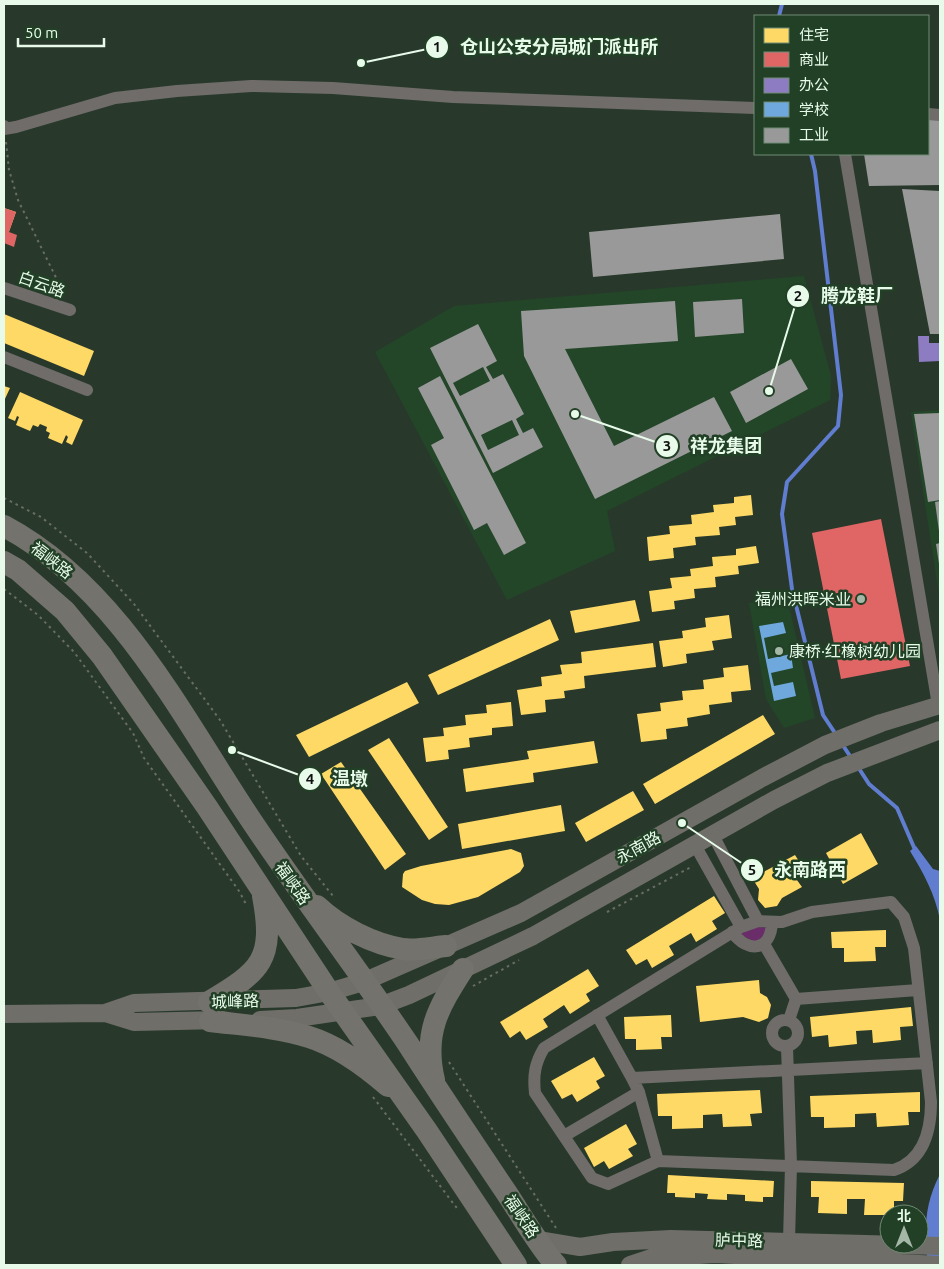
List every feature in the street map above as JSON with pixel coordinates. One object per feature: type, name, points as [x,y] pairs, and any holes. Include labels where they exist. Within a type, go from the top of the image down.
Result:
[{"type":"highway","name":"福峡路","points":[[4,526],[55,560],[102,605],[170,695],[294,885],[380,1006],[556,1265]]},
{"type":"highway","name":"福峡路","points":[[4,562],[18,570],[65,611],[102,656],[262,890],[329,992],[427,1131],[516,1265]]},
{"type":"highway","points":[[247,868],[272,852]]},
{"type":"highway","points":[[294,885],[323,912],[346,927],[383,944],[405,949],[446,946]]},
{"type":"highway","points":[[209,1011],[245,981],[257,968],[264,955],[268,937],[262,890]]},
{"type":"highway","points":[[436,1088],[430,1063],[432,1024],[443,1000],[468,978]]},
{"type":"highway","points":[[209,1011],[310,1037],[346,1054],[376,1075],[406,1102]]},
{"type":"highway","points":[[427,1131],[454,1114]]},
{"type":"main road","name":"永南路","points":[[363,982],[521,913],[762,778],[825,745],[854,734],[939,709]]},
{"type":"main road","name":"城峰路","points":[[4,1014],[106,1013],[134,1003],[209,1011],[251,1020],[297,1018],[380,1006],[468,978],[533,936],[774,800],[843,766],[940,730]]},
{"type":"main road","name":"城峰路","points":[[209,1011],[250,1000],[296,998],[329,992],[363,982]]},
{"type":"main road","points":[[250,1000],[251,1020]]},
{"type":"main road","name":"胪中路","points":[[538,1240],[580,1247],[613,1242],[671,1239],[940,1246]]},
{"type":"main road","name":"胪中路","points":[[630,1265],[651,1258],[715,1254],[940,1265]]},
{"type":"street","points":[[4,128],[115,98],[177,90],[251,86],[333,88],[453,97],[754,108]]},
{"type":"street","points":[[845,155],[939,709]]},
{"type":"street","name":"白云路","points":[[4,288],[70,310]]},
{"type":"street","points":[[4,356],[87,390]]},
{"type":"street","points":[[713,835],[758,921]]},
{"type":"street","points":[[695,845],[704,860],[736,930],[737,940],[748,946],[764,944],[771,934],[772,922]]},
{"type":"street","points":[[892,902],[904,916],[909,926],[931,1102],[931,1126],[925,1142],[906,1166],[894,1170],[658,1161],[608,1184],[592,1178],[535,1093],[533,1078],[536,1062],[544,1048],[736,930],[758,921],[772,922],[794,920],[812,912],[892,902]]},
{"type":"street","points":[[764,944],[796,998],[789,1020]]},
{"type":"street","points":[[796,998],[918,990]]},
{"type":"street","points":[[597,1015],[639,1092],[658,1161]]},
{"type":"street","points":[[789,1020],[797,1026],[799,1034],[795,1043],[787,1047],[775,1043],[772,1035],[777,1023],[789,1020]]},
{"type":"street","points":[[787,1047],[791,1165],[789,1241]]},
{"type":"street","points":[[632,1078],[927,1063]]},
{"type":"street","points":[[564,1136],[639,1092]]},
{"type":"path","points":[[4,128],[9,170],[18,200],[49,260],[70,310]]},
{"type":"path","points":[[4,589],[38,615],[74,652],[133,733],[144,758],[239,891],[250,911]]},
{"type":"path","points":[[607,912],[704,860]]},
{"type":"path","points":[[468,978],[521,959]]},
{"type":"path","points":[[447,1059],[556,1228],[562,1232]]},
{"type":"path","points":[[370,1093],[395,1123],[463,1217]]},
{"type":"shaded area","points":[[804,276],[831,376],[830,400],[607,511],[615,551],[507,600],[375,352],[454,306]]},
{"type":"shaded area","points":[[940,410],[940,601],[911,412]]},
{"type":"shaded area","name":"康桥·红橡树幼儿园","points":[[787,598],[815,718],[784,728],[766,699],[749,603]]},
{"type":"shaded area","points":[[758,927],[769,928],[757,943],[739,934]]},
{"type":"water","points":[[916,846],[933,869],[940,871],[940,920],[928,884],[910,851]]},
{"type":"water","points":[[940,1174],[940,1265],[928,1265],[929,1204]]},
{"type":"building: 住宅","points":[[4,208],[16,212],[7,237],[4,236]]},
{"type":"building: 住宅","points":[[4,314],[94,351],[84,376],[4,343]]},
{"type":"building: 住宅","points":[[4,386],[10,388],[4,401]]},
{"type":"building: 住宅","points":[[20,392],[83,420],[72,445],[66,442],[68,437],[66,435],[62,444],[48,438],[50,433],[46,431],[47,427],[40,424],[38,427],[33,425],[30,431],[16,425],[19,417],[17,416],[15,421],[8,418]]},
{"type":"building: 住宅","points":[[751,495],[753,515],[735,517],[736,525],[719,527],[720,535],[695,537],[696,545],[673,548],[674,558],[649,561],[647,537],[670,534],[669,526],[692,524],[691,515],[714,512],[713,505],[734,503],[734,497]]},
{"type":"building: 住宅","points":[[756,546],[759,563],[738,566],[739,574],[715,577],[716,587],[694,589],[695,598],[674,601],[675,609],[652,612],[649,591],[672,588],[670,578],[691,576],[690,569],[713,566],[712,557],[736,555],[736,549]]},
{"type":"building: 住宅","points":[[635,600],[640,621],[575,633],[570,611]]},
{"type":"building: 住宅","points":[[729,615],[732,638],[712,641],[714,650],[686,654],[687,663],[663,667],[659,641],[683,638],[682,631],[706,627],[705,618]]},
{"type":"building: 住宅","points":[[550,619],[559,640],[438,695],[428,675]]},
{"type":"building: 住宅","points":[[653,643],[656,667],[584,676],[585,688],[564,691],[565,698],[545,700],[546,712],[521,715],[517,690],[542,686],[541,677],[562,674],[560,665],[582,663],[581,652]]},
{"type":"building: 住宅","points":[[748,665],[751,690],[731,692],[732,702],[709,705],[710,714],[687,718],[688,726],[666,729],[667,739],[641,742],[637,714],[661,711],[660,703],[683,700],[682,691],[704,689],[703,680],[724,677],[723,668]]},
{"type":"building: 住宅","points":[[407,682],[419,703],[309,757],[296,735]]},
{"type":"building: 住宅","points":[[511,702],[513,726],[492,728],[492,735],[469,738],[470,747],[448,750],[449,759],[426,762],[423,738],[444,736],[443,728],[466,725],[465,715],[487,713],[486,705]]},
{"type":"building: 住宅","points":[[763,715],[775,734],[655,804],[643,784]]},
{"type":"building: 住宅","points":[[389,738],[448,827],[429,840],[368,750]]},
{"type":"building: 住宅","points":[[594,741],[598,763],[533,773],[534,782],[466,792],[463,769],[529,759],[527,751]]},
{"type":"building: 住宅","points":[[341,762],[406,854],[385,870],[321,774]]},
{"type":"building: 住宅","points":[[633,791],[644,810],[586,842],[575,823]]},
{"type":"building: 住宅","points":[[561,805],[565,831],[462,849],[458,824]]},
{"type":"building: 住宅","points":[[861,833],[878,864],[843,884],[826,853]]},
{"type":"building: 住宅","points":[[511,849],[521,853],[524,866],[520,872],[478,897],[449,905],[435,904],[422,900],[402,887],[405,871],[421,866]]},
{"type":"building: 住宅","points":[[795,855],[804,869],[794,876],[802,887],[782,898],[777,906],[765,908],[758,900],[759,889],[752,878]]},
{"type":"building: 住宅","points":[[714,896],[725,913],[712,921],[717,929],[696,942],[691,933],[669,946],[674,955],[652,968],[647,959],[636,965],[626,950]]},
{"type":"building: 住宅","points":[[886,930],[886,947],[875,947],[876,961],[844,962],[844,948],[832,948],[831,932]]},
{"type":"building: 住宅","points":[[588,969],[599,986],[586,994],[590,1001],[570,1014],[564,1005],[543,1019],[548,1027],[526,1040],[520,1031],[510,1038],[500,1022]]},
{"type":"building: 住宅","points":[[759,980],[760,993],[767,997],[771,1005],[768,1018],[759,1022],[743,1017],[700,1022],[696,986]]},
{"type":"building: 住宅","points":[[911,1007],[913,1026],[900,1027],[901,1040],[873,1043],[872,1030],[856,1031],[857,1044],[829,1047],[828,1035],[812,1037],[810,1017]]},
{"type":"building: 住宅","points":[[671,1015],[672,1037],[661,1037],[662,1049],[636,1050],[636,1039],[625,1039],[624,1017]]},
{"type":"building: 住宅","points":[[594,1057],[605,1076],[596,1081],[600,1088],[577,1102],[572,1094],[562,1099],[551,1081]]},
{"type":"building: 住宅","points":[[760,1090],[762,1113],[750,1114],[752,1126],[723,1127],[722,1114],[703,1115],[703,1128],[672,1129],[672,1116],[658,1116],[657,1094]]},
{"type":"building: 住宅","points":[[920,1092],[920,1112],[908,1112],[909,1125],[877,1127],[876,1113],[855,1114],[855,1127],[824,1128],[824,1117],[811,1117],[810,1096]]},
{"type":"building: 住宅","points":[[626,1124],[637,1144],[628,1149],[633,1156],[609,1169],[604,1161],[594,1167],[584,1148]]},
{"type":"building: 住宅","points":[[668,1175],[774,1181],[773,1197],[763,1197],[763,1202],[745,1201],[745,1195],[727,1194],[727,1200],[707,1199],[708,1194],[695,1193],[695,1198],[675,1197],[675,1193],[667,1193]]},
{"type":"building: 住宅","points":[[811,1181],[904,1183],[903,1201],[894,1201],[894,1204],[879,1204],[879,1215],[864,1215],[865,1199],[847,1199],[847,1214],[818,1213],[819,1197],[811,1197]]},
{"type":"building: 商业","points":[[4,208],[16,212],[9,232],[17,235],[14,247],[4,243]]},
{"type":"building: 商业","name":"福州洪晖米业","points":[[881,519],[910,666],[841,679],[812,533]]},
{"type":"building: 办公","points":[[918,336],[929,336],[929,343],[940,343],[940,361],[919,362]]},
{"type":"building: 学校","points":[[783,622],[786,633],[764,638],[768,659],[791,654],[793,668],[771,673],[774,686],[793,682],[796,696],[774,701],[759,626]]},
{"type":"building: 工业","points":[[929,119],[940,119],[940,185],[869,186],[864,155],[929,155]]},
{"type":"building: 工业","points":[[902,189],[940,191],[940,334],[930,334]]},
{"type":"building: 工业","points":[[780,214],[784,259],[593,277],[589,232]]},
{"type":"building: 工业","points":[[742,299],[744,333],[695,337],[693,302]]},
{"type":"building: 工业","points":[[675,301],[678,341],[565,349],[614,446],[714,397],[732,431],[595,499],[524,356],[521,311]]},
{"type":"building: 工业","points":[[478,324],[497,361],[486,367],[493,379],[503,374],[524,414],[516,419],[523,433],[533,428],[543,447],[493,473],[430,348]],"holes":[[[483,367],[490,381],[460,396],[453,383]],[[512,420],[519,435],[488,450],[481,435]]]},
{"type":"building: 工业","points":[[791,359],[808,389],[746,423],[730,392]]},
{"type":"building: 工业","points":[[440,376],[526,543],[504,555],[487,523],[474,530],[431,445],[444,438],[418,388]]},
{"type":"building: 工业","points":[[940,413],[940,500],[928,502],[914,414]]},
{"type":"building: 工业","points":[[940,501],[940,531],[939,531],[935,502]]},
{"type":"building: 工业","points":[[940,543],[940,564],[939,564],[936,544]]},
{"type":"waterway","points":[[779,15],[782,4]]},
{"type":"waterway","points":[[811,155],[815,171],[841,395],[838,426],[787,482],[782,514],[792,589],[823,715],[837,736]]},
{"type":"waterway","points":[[842,744],[852,759]]},
{"type":"waterway","points":[[858,767],[869,784],[897,808],[916,852]]},
{"type":"place","name":"仓山公安分局城门派出所","points":[[361,63]]},
{"type":"place","name":"腾龙鞋厂","points":[[769,391]]},
{"type":"place","name":"祥龙集团","points":[[575,414]]},
{"type":"place","name":"福州洪晖米业","points":[[861,599]]},
{"type":"place","name":"康桥·红橡树幼儿园","points":[[779,651]]},
{"type":"place","name":"温墩","points":[[232,750]]},
{"type":"place","name":"永南路西","points":[[682,823]]}]
